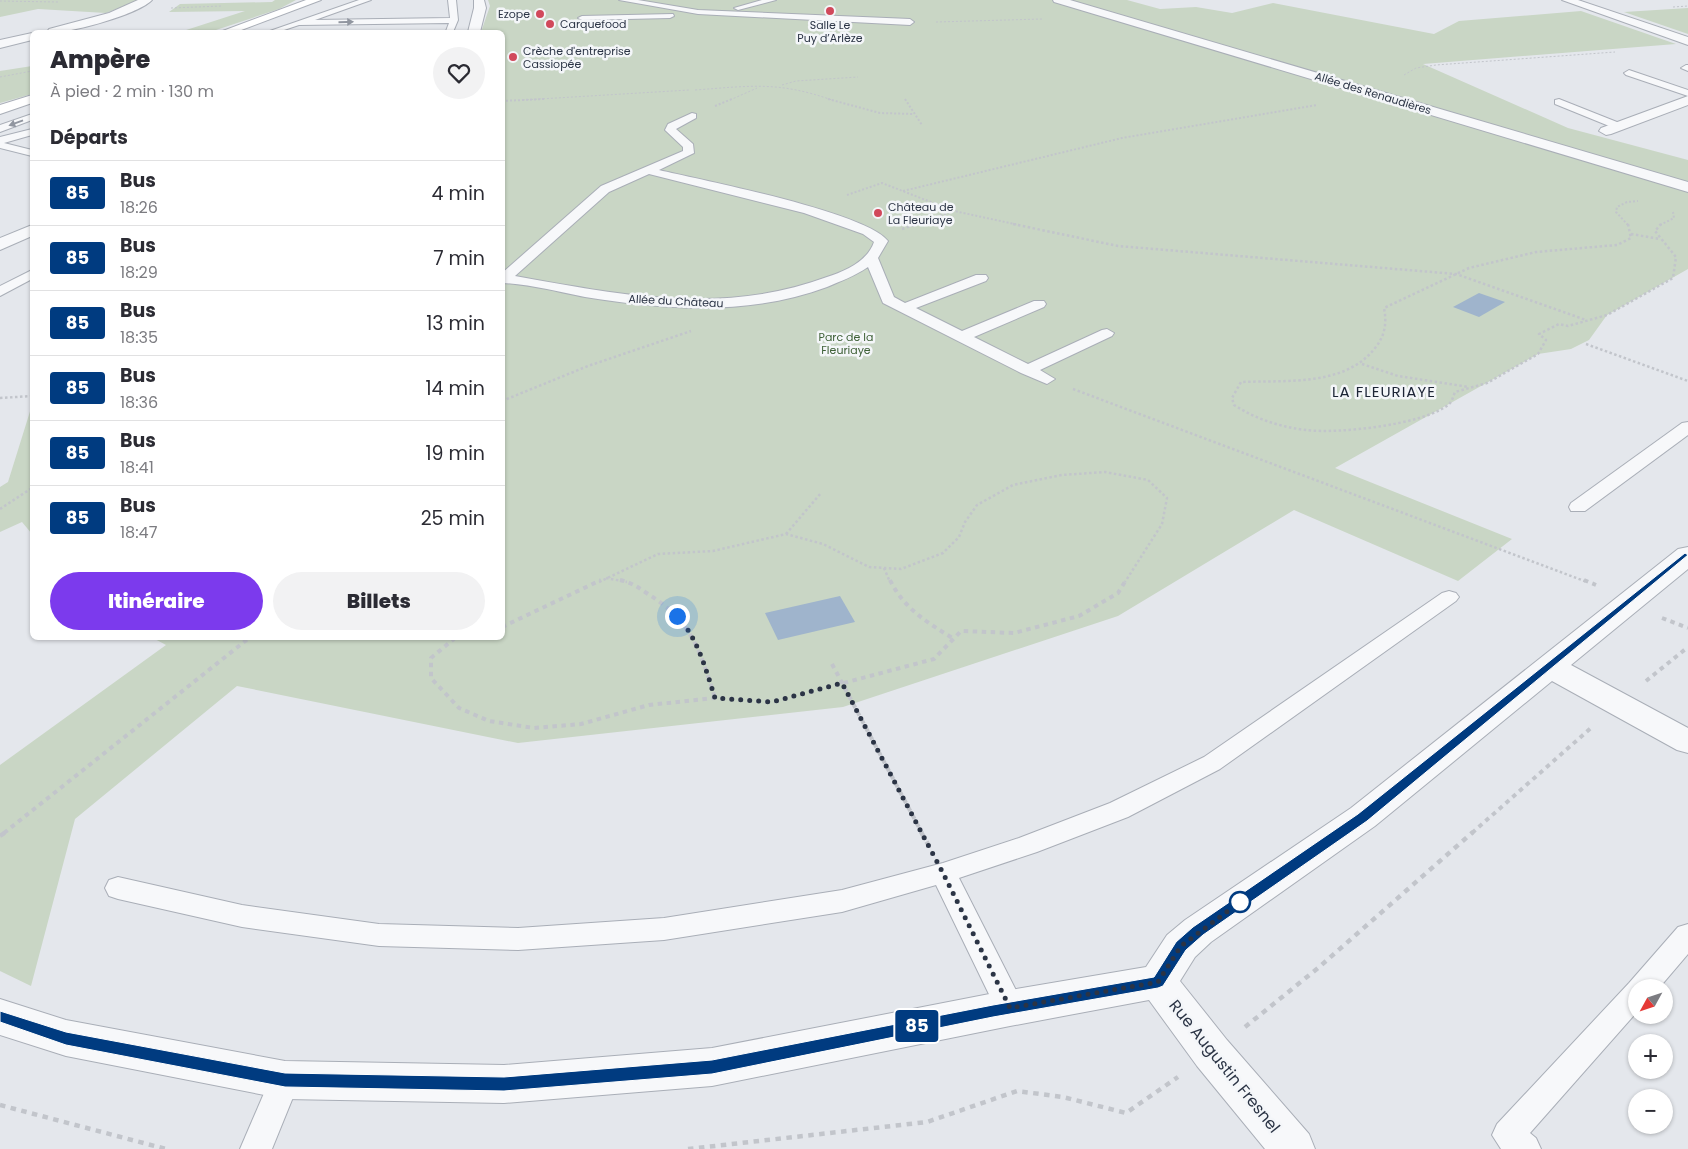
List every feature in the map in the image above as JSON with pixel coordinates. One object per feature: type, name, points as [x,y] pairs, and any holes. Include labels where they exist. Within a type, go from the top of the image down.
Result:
[{"type":"main road","points":[[232,30],[316,0]]},
{"type":"main road","points":[[0,110],[30,100]]},
{"type":"street","points":[[61,30],[105,18],[147,0]]},
{"type":"street","points":[[474,30],[480,8],[478,0]]},
{"type":"street","name":"Allée des Renaudières","points":[[1058,0],[1688,187]]},
{"type":"street","points":[[1567,0],[1688,41]]},
{"type":"street","points":[[0,44],[30,37]]},
{"type":"street","points":[[1612,128],[1688,100]]},
{"type":"street","points":[[0,245],[30,231]]},
{"type":"street","points":[[0,1017],[66,1038],[285,1080],[504,1084],[712,1067],[1010,1008],[1158,982],[1181,946],[1198,931],[1363,817],[1635,600],[1688,555]]},
{"type":"street","points":[[1550,667],[1688,742]]},
{"type":"street","name":"Rue Augustin Fresnel","points":[[1158,982],[1212,1053],[1293,1149]]},
{"type":"lane","points":[[278,30],[367,0],[374,0]]},
{"type":"lane","points":[[623,0],[698,12],[910,22]]},
{"type":"lane","points":[[582,18],[670,16],[735,9],[772,0]]},
{"type":"lane","points":[[762,3],[766,8],[799,15]]},
{"type":"lane","points":[[444,9],[453,4],[454,20],[450,30]]},
{"type":"lane","points":[[332,11],[369,10]]},
{"type":"lane","points":[[297,24],[454,20]]},
{"type":"lane","points":[[1630,73],[1688,93]]},
{"type":"lane","points":[[1558,102],[1612,128]]},
{"type":"lane","name":"Allée du Château","points":[[505,277],[605,189],[688,153],[689,146],[670,130],[672,126],[692,116]]},
{"type":"lane","points":[[0,129],[30,118]]},
{"type":"lane","points":[[0,141],[30,133]]},
{"type":"lane","points":[[0,145],[30,152]]},
{"type":"lane","points":[[646,170],[803,209],[878,237],[882,241],[871,258],[888,300],[1047,379]]},
{"type":"lane","name":"Allée du Château","points":[[505,279],[624,298],[708,305],[765,300],[812,288],[849,272],[871,258]]},
{"type":"lane","points":[[0,292],[30,275]]},
{"type":"lane","points":[[904,308],[981,278]]},
{"type":"lane","points":[[962,337],[1040,304]]},
{"type":"lane","points":[[1027,370],[1107,333]]},
{"type":"lane","points":[[1578,507],[1688,427]]},
{"type":"lane","points":[[118,888],[242,916],[379,935],[518,939],[664,929],[832,902],[943,873],[1028,845],[1119,810],[1212,763],[1450,596]]},
{"type":"lane","points":[[943,873],[1010,1008]]},
{"type":"lane","points":[[1651,979],[1683,950]]},
{"type":"lane","points":[[1525,1149],[1508,1135],[1628,1002]]},
{"type":"lane","points":[[256,1149],[285,1080]]},
{"type":"path","points":[[910,22],[1015,21],[1102,13]]},
{"type":"path","points":[[1397,101],[1405,90],[1398,82],[1416,68],[1620,51]]},
{"type":"path","points":[[0,77],[30,71]]},
{"type":"path","points":[[779,86],[796,81],[858,77]]},
{"type":"path","points":[[692,116],[760,86]]},
{"type":"path","points":[[903,191],[1122,138],[1377,95]]},
{"type":"path","points":[[905,99],[922,125]]},
{"type":"path","points":[[803,209],[882,183],[954,211],[1118,246],[1456,274],[1586,320]]},
{"type":"path","points":[[1639,201],[1627,202],[1616,207],[1616,212],[1627,222],[1631,238],[1617,245],[1536,252],[1469,268],[1384,308],[1387,318],[1384,335],[1375,351],[1362,364],[1339,373],[1307,378],[1241,382],[1232,398],[1234,405],[1264,422],[1306,430],[1332,431],[1362,428],[1432,414],[1450,404],[1455,392],[1487,383],[1538,354],[1546,340],[1539,334],[1546,330],[1559,324],[1568,326],[1607,315],[1673,278],[1676,257],[1655,231],[1661,223],[1674,218],[1675,212],[1668,209]]},
{"type":"path","points":[[878,237],[954,211]]},
{"type":"path","points":[[1631,234],[1660,239]]},
{"type":"path","points":[[505,400],[588,366],[700,328],[736,303]]},
{"type":"path","points":[[1586,344],[1688,381]]},
{"type":"path","points":[[1362,364],[1398,376],[1472,387]]},
{"type":"path","points":[[1047,379],[1635,600]]},
{"type":"path","points":[[0,398],[30,396]]},
{"type":"path","points":[[453,640],[431,658],[431,678],[459,708],[489,722],[534,728],[581,724],[649,704],[715,698],[772,702],[934,660],[961,631],[1014,633],[1079,616],[1118,593],[1162,524],[1166,498],[1148,480],[1105,472],[1062,475],[1013,486],[977,505],[965,522],[959,537],[943,553],[901,569],[869,567],[823,544],[786,534],[713,551],[658,554],[505,626]]},
{"type":"path","points":[[0,509],[30,489]]},
{"type":"path","points":[[786,534],[821,493]]},
{"type":"path","points":[[884,568],[892,589],[910,612],[954,639]]},
{"type":"path","points":[[606,578],[629,582],[666,605],[688,628],[706,670],[715,698]]},
{"type":"path","points":[[0,836],[246,640]]},
{"type":"path","points":[[688,1149],[927,1122],[1017,1091],[1063,1097],[1126,1113],[1212,1053],[1318,968],[1618,704],[1688,647]]},
{"type":"path","points":[[832,664],[943,873]]},
{"type":"path","points":[[0,1105],[166,1149]]},
{"type":"green space","points":[[0,0],[140,0],[106,13],[38,9],[0,17]]},
{"type":"green space","points":[[275,0],[296,0],[279,9],[216,30],[186,30],[245,11],[169,12],[180,4],[272,2]]},
{"type":"green space","name":"Parc de la Fleuriaye","points":[[488,0],[1127,0],[1160,9],[1196,7],[1232,13],[1273,3],[1434,34],[1459,21],[1581,11],[1676,44],[1423,64],[1568,128],[1688,160],[1688,269],[1607,315],[1589,340],[1571,349],[1538,354],[1335,468],[1512,539],[1458,581],[1294,510],[1118,616],[843,707],[518,743],[237,686],[75,819],[31,986],[0,971],[0,765],[166,645],[157,640],[505,640],[505,30],[482,30],[490,6]]},
{"type":"green space","points":[[1688,8],[1688,34],[1624,12]]},
{"type":"green space","points":[[30,66],[30,95],[0,103],[0,71]]},
{"type":"green space","points":[[30,411],[30,532],[22,522],[0,532],[0,487],[8,482]]},
{"type":"water","points":[[1479,293],[1505,302],[1479,317],[1453,307]]},
{"type":"water","points":[[840,596],[855,622],[778,640],[765,613]]},
{"type":"bus line","name":"85","points":[[0,1017],[66,1038],[285,1080],[504,1084],[712,1067],[993,1011],[1158,982],[1181,946],[1198,931],[1363,817],[1635,600],[1688,555]]},
{"type":"place","name":"Salle Le Puy d’Arlèze","points":[[830,11]]},
{"type":"place","name":"Ezope","points":[[540,14]]},
{"type":"place","name":"Carquefood","points":[[550,24]]},
{"type":"place","name":"Crèche d'entreprise Cassiopée","points":[[513,57]]},
{"type":"place","name":"Château de La Fleuriaye","points":[[878,213]]},
{"type":"district","name":"LA FLEURIAYE","points":[[1384,392]]},
{"type":"route","points":[[677,616],[688,628],[698,648],[715,698],[772,702],[842,683],[943,873],[1010,1008],[1158,982],[1181,946],[1198,931],[1240,902]]}]
